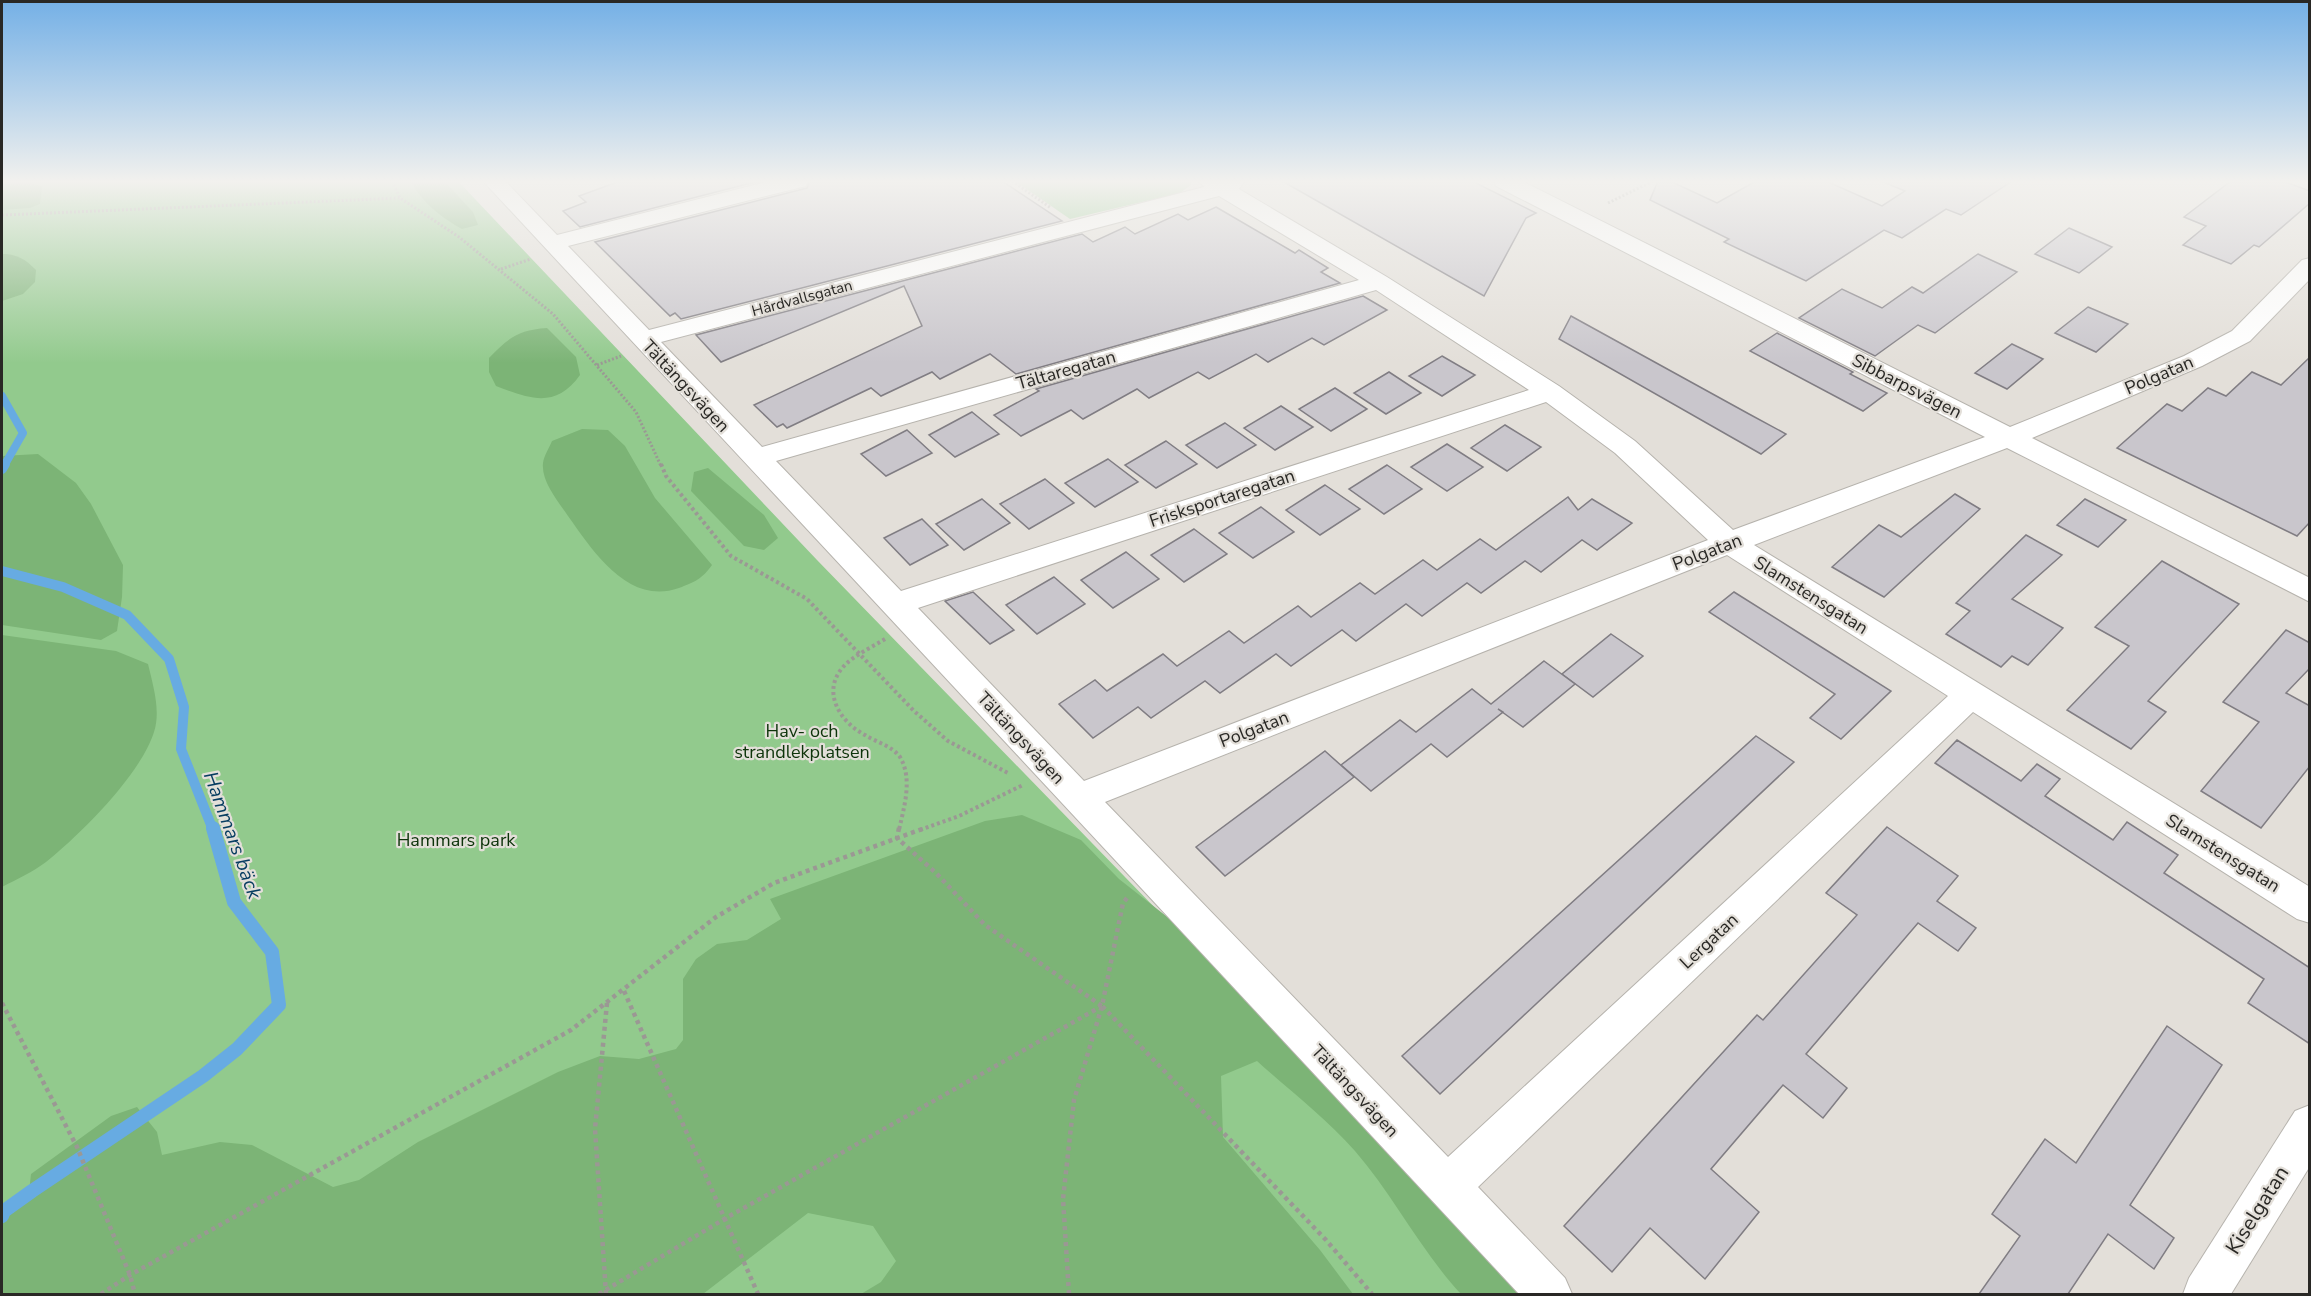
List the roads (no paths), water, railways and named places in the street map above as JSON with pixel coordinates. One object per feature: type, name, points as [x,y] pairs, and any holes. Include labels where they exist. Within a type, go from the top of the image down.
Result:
[{"type":"street","points":[[551,243],[557,241]]},
{"type":"street","name":"Hårdvallsgatan","points":[[643,339],[1018,241]]},
{"type":"street","name":"Slamstensgatan","points":[[1314,241],[1550,392],[1625,447],[1729,543],[2310,907]]},
{"type":"street","name":"Sibbarpsvägen","points":[[1623,241],[2009,438],[2306,584]]},
{"type":"street","name":"Tältängsvägen","points":[[551,243],[1549,1294]]},
{"type":"street","name":"Polgatan","points":[[1078,798],[1729,543],[2009,438],[2193,361],[2241,336],[2310,265]]},
{"type":"street","name":"Tältaregatan","points":[[754,458],[1378,282]]},
{"type":"street","name":"Frisksportaregatan","points":[[903,613],[1550,392]]},
{"type":"street","name":"Lergatan","points":[[1447,1187],[1971,695]]},
{"type":"street","name":"Kiselgatan","points":[[2205,1294],[2310,1126]]},
{"type":"waterway","name":"Hammars bäck","points":[[2,396],[23,433],[4,466]]},
{"type":"waterway","name":"Hammars bäck","points":[[2,469],[5,464]]},
{"type":"waterway","name":"Hammars bäck","points":[[2,571],[63,587],[127,615],[169,659],[184,707],[181,749],[213,830]]},
{"type":"waterway","name":"Hammars bäck","points":[[2,1216],[4,1211],[32,1191],[203,1076],[237,1049],[279,1005],[272,952],[234,902],[213,828]]},
{"type":"park label","name":"Hav- och strandlekplatsen","points":[[802,741]]},
{"type":"park label","name":"Hammars park","points":[[456,840]]}]
